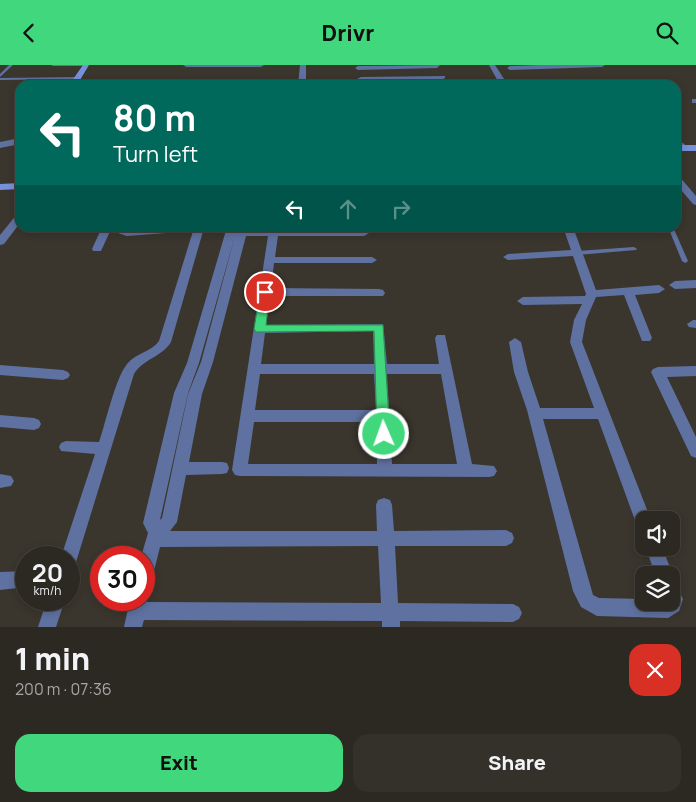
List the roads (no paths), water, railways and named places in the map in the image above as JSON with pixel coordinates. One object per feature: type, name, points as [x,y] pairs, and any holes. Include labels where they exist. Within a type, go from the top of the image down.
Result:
[{"type":"street","points":[[76,80],[86,65]]},
{"type":"street","points":[[186,65],[261,65]]},
{"type":"street","points":[[302,80],[303,65]]},
{"type":"street","points":[[361,80],[358,67],[436,65]]},
{"type":"street","points":[[492,65],[501,80]]},
{"type":"street","points":[[510,68],[602,65]]},
{"type":"street","points":[[394,80],[443,77]]},
{"type":"street","points":[[0,145],[15,142]]},
{"type":"street","points":[[681,148],[696,148]]},
{"type":"street","points":[[681,152],[696,152]]},
{"type":"street","points":[[0,183],[15,183]]},
{"type":"street","points":[[0,187],[15,184]]},
{"type":"street","points":[[681,184],[696,202]]},
{"type":"street","points":[[0,242],[15,222]]},
{"type":"street","points":[[97,249],[105,232]]},
{"type":"street","points":[[124,232],[141,232]]},
{"type":"street","points":[[73,546],[103,448],[132,365],[141,358],[162,349],[198,232]]},
{"type":"street","points":[[153,546],[155,536],[151,523],[181,393],[193,363],[205,319],[236,232]]},
{"type":"street","points":[[155,536],[169,522],[195,394],[220,318],[237,232]]},
{"type":"street","points":[[274,232],[240,470],[489,471]]},
{"type":"street","points":[[334,232],[364,233]]},
{"type":"street","points":[[570,232],[590,297],[580,320],[576,342],[640,511]]},
{"type":"street","points":[[508,257],[577,253]]},
{"type":"street","points":[[270,260],[372,260]]},
{"type":"street","points":[[675,285],[696,284]]},
{"type":"street","points":[[522,301],[590,297],[659,289]]},
{"type":"street","points":[[265,292],[379,293]]},
{"type":"street","points":[[628,292],[646,338]]},
{"type":"street","points":[[205,319],[220,318]]},
{"type":"street","points":[[260,329],[379,327],[385,470]]},
{"type":"street","points":[[200,336],[215,337]]},
{"type":"street","points":[[441,339],[466,471]]},
{"type":"street","points":[[515,342],[521,372],[534,413],[582,591],[587,601],[597,607],[635,608]]},
{"type":"street","points":[[254,369],[447,369]]},
{"type":"street","points":[[0,370],[63,375]]},
{"type":"street","points":[[696,371],[658,372],[691,429],[696,452]]},
{"type":"street","points":[[534,413],[603,413]]},
{"type":"street","points":[[248,416],[383,416]]},
{"type":"street","points":[[0,421],[34,424]]},
{"type":"street","points":[[66,447],[103,448]]},
{"type":"street","points":[[180,469],[222,468]]},
{"type":"street","points":[[384,505],[390,620]]},
{"type":"street","points":[[155,536],[506,538]]},
{"type":"street","points":[[0,581],[15,580]]},
{"type":"street","points":[[47,627],[52,611]]},
{"type":"street","points":[[136,613],[390,620],[514,613]]},
{"type":"lane","points":[[0,77],[11,65]]},
{"type":"lane","points":[[53,65],[86,65]]},
{"type":"lane","points":[[0,77],[45,80]]},
{"type":"lane","points":[[681,144],[686,148]]},
{"type":"lane","points":[[672,232],[684,261]]},
{"type":"lane","points":[[577,253],[634,249]]}]
